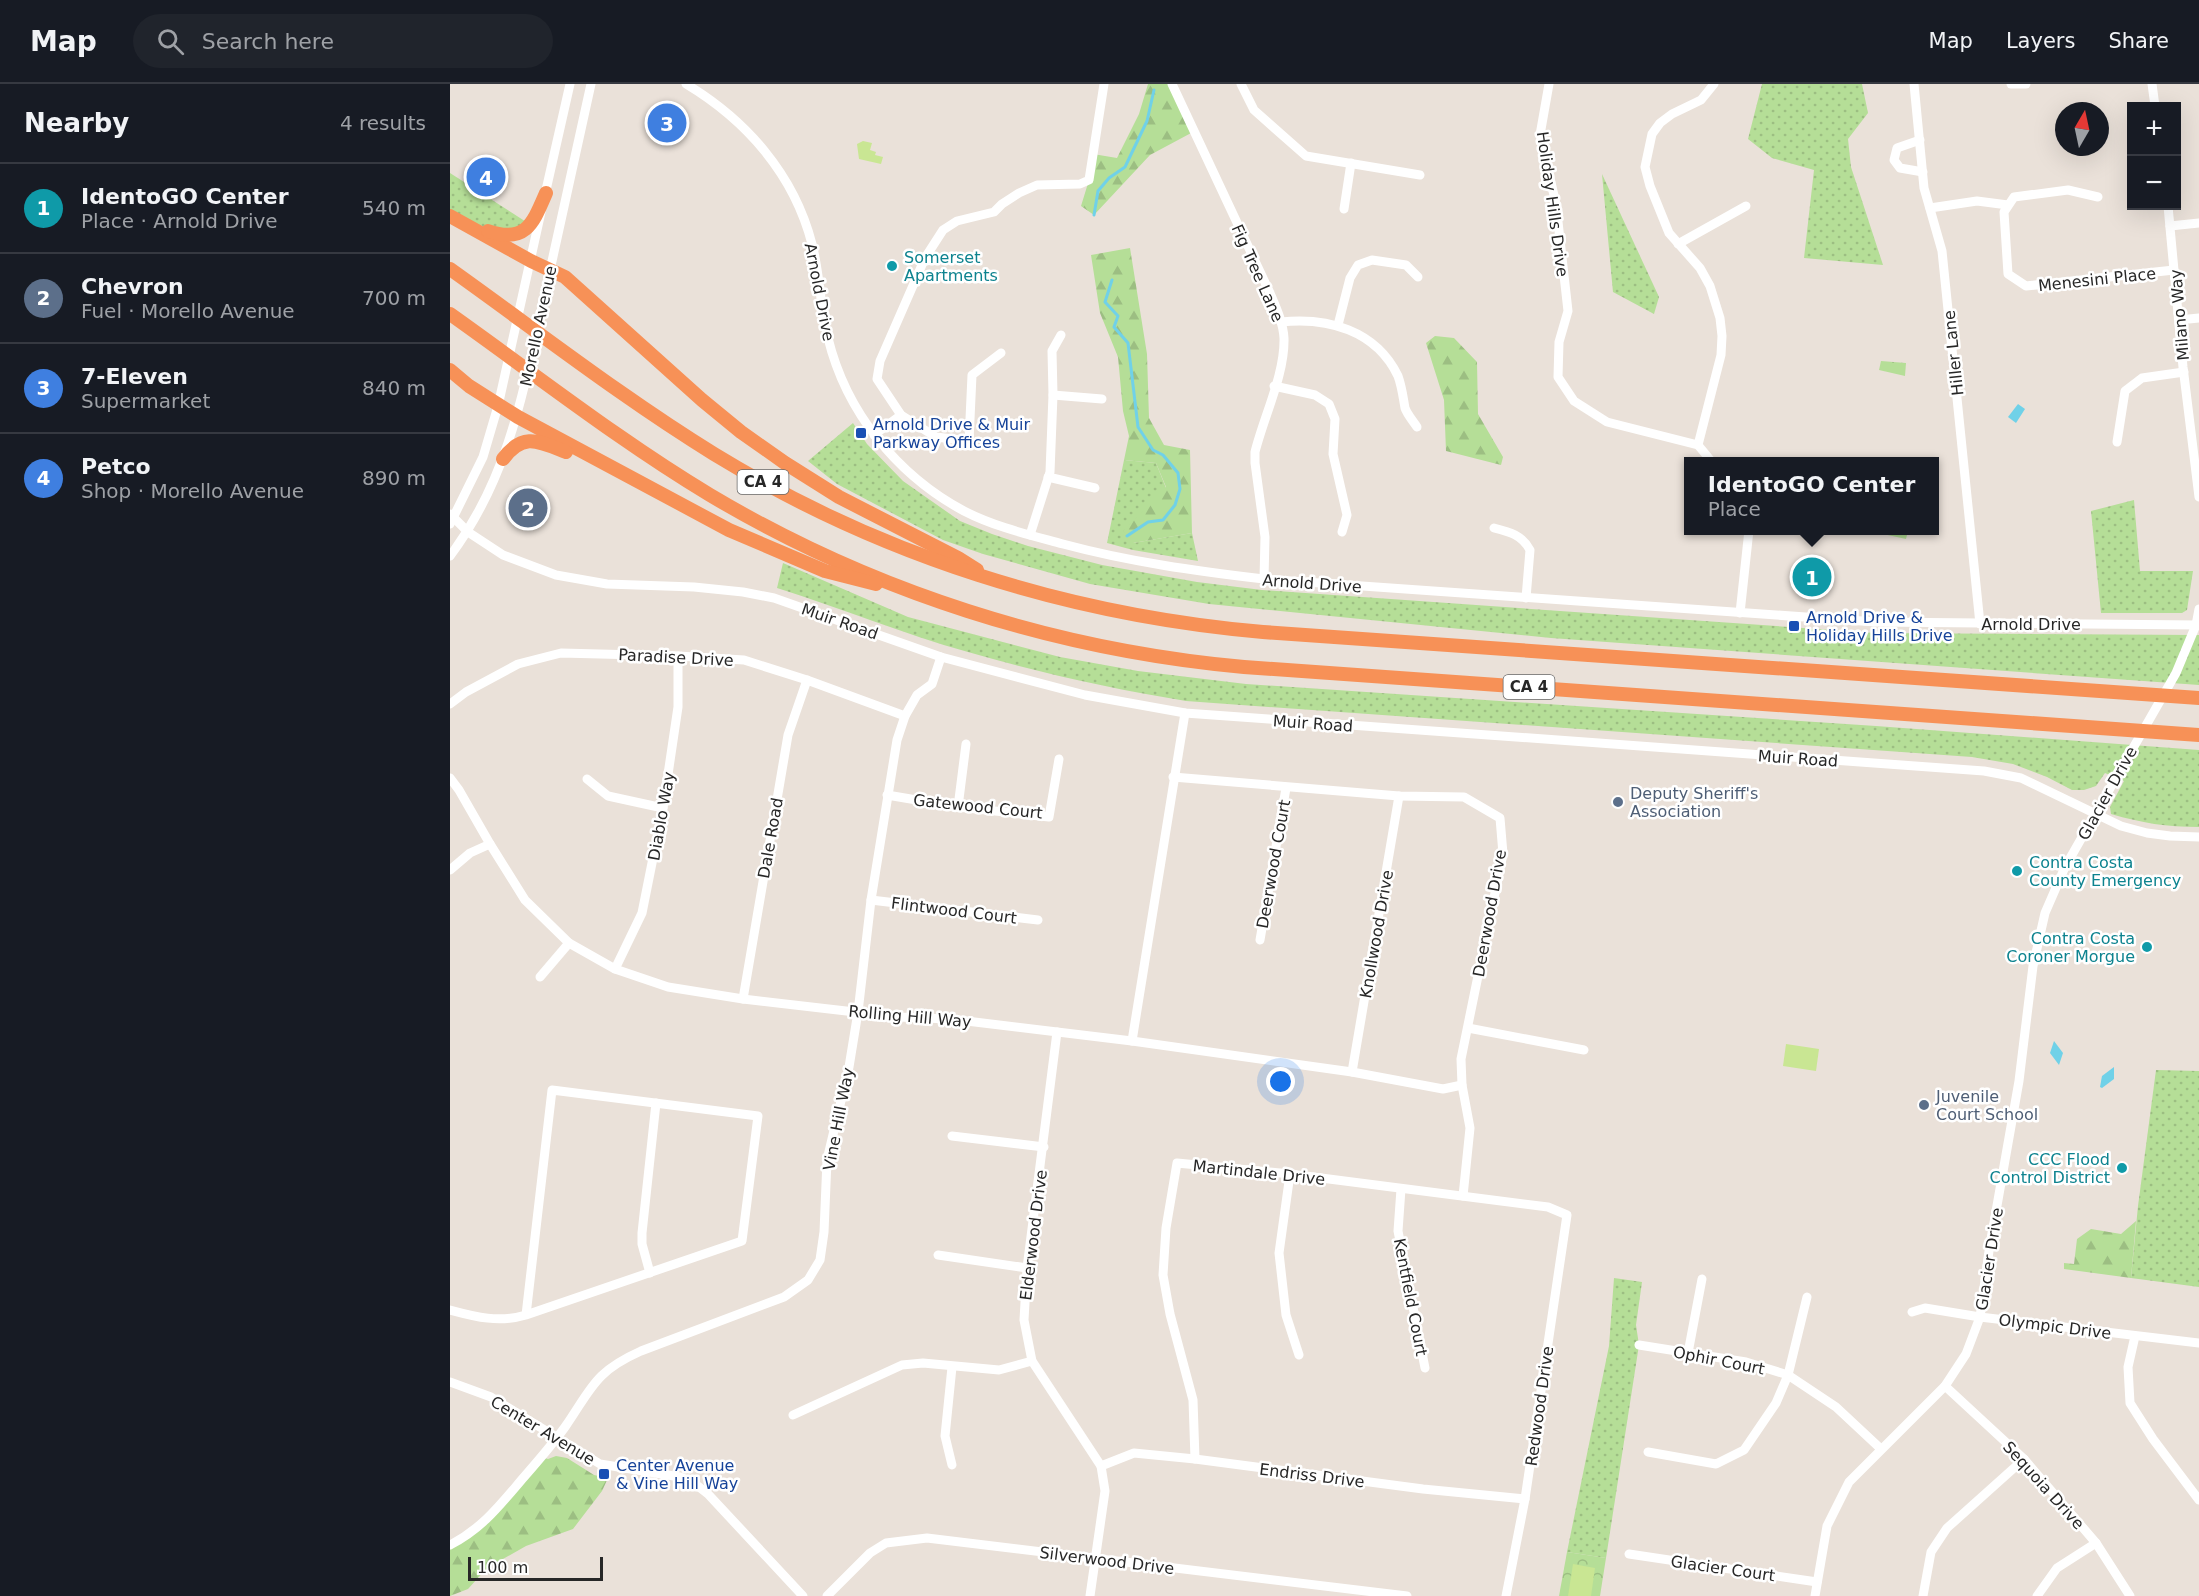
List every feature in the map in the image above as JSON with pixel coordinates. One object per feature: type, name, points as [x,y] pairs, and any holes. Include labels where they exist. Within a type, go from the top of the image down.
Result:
[{"type":"highway","points":[[468,226],[499,235],[511,236],[523,231],[531,225],[546,193]]},
{"type":"highway","points":[[450,216],[565,277],[695,395],[765,449],[839,497],[958,558],[991,580]]},
{"type":"highway","name":"CA 4","points":[[450,269],[678,430],[765,483],[870,535],[991,580],[1057,598],[1180,623],[1242,630],[2199,698]]},
{"type":"highway","name":"CA 4","points":[[450,314],[642,451],[711,495],[804,545],[899,587],[969,612],[1038,632],[1119,650],[1213,664],[2199,735]]},
{"type":"highway","points":[[450,369],[469,386],[518,417],[729,530],[844,578],[899,587]]},
{"type":"highway","points":[[503,459],[513,446],[523,442],[545,443],[569,453],[592,458]]},
{"type":"street","name":"Morello Avenue","points":[[451,519],[483,457],[498,405],[570,84]]},
{"type":"street","name":"Morello Avenue","points":[[450,556],[468,532],[489,494],[518,417],[591,84]]},
{"type":"street","name":"Arnold Drive","points":[[686,84],[710,100],[751,135],[765,150],[789,186],[812,243],[828,338],[836,364],[846,389],[874,435],[910,473],[935,493],[994,524],[1105,555],[1143,563],[1264,579],[1894,623],[2197,625]]},
{"type":"street","points":[[1001,353],[972,375],[969,441],[936,437],[901,415],[878,380],[880,361],[925,258],[943,230],[957,221],[994,212],[1019,193],[1037,185],[1080,184],[1089,180],[1104,84]]},
{"type":"street","name":"Fig Tree Lane","points":[[1172,84],[1270,293],[1284,336],[1283,355],[1259,437],[1255,463],[1265,537],[1264,579]]},
{"type":"street","points":[[1240,84],[1254,110],[1306,156],[1420,175]]},
{"type":"street","name":"Holiday Hills Drive","points":[[1549,84],[1540,135],[1556,204],[1568,311],[1559,342],[1558,377],[1574,401],[1607,422],[1698,445]]},
{"type":"street","points":[[1708,457],[1698,445],[1721,355],[1722,327],[1710,286],[1700,268],[1669,233],[1645,167],[1652,134],[1660,123],[1672,114],[1701,100],[1714,84]]},
{"type":"street","name":"Hiller Lane","points":[[1914,84],[1924,188],[1942,251],[1980,624]]},
{"type":"street","points":[[2010,84],[2026,84]]},
{"type":"street","points":[[2152,84],[2154,102]]},
{"type":"street","points":[[1920,140],[1897,148],[1894,160],[1900,168],[1923,172]]},
{"type":"street","points":[[1344,209],[1351,163]]},
{"type":"street","points":[[1930,208],[1977,201],[2008,206],[2014,196],[2068,190],[2098,196]]},
{"type":"street","points":[[1678,244],[1746,206]]},
{"type":"street","name":"Menesini Place","points":[[2008,206],[2004,212],[2008,274],[2026,286],[2174,270]]},
{"type":"street","name":"Milano Way","points":[[2168,210],[2184,372],[2195,424],[2199,497]]},
{"type":"street","points":[[2170,226],[2199,223]]},
{"type":"street","points":[[1338,325],[1350,278],[1358,265],[1372,260],[1406,265],[1418,277]]},
{"type":"street","points":[[2179,320],[2199,318]]},
{"type":"street","points":[[1281,322],[1306,319],[1338,325],[1367,340],[1382,353],[1397,374],[1403,390],[1406,410],[1417,427]]},
{"type":"street","points":[[1030,535],[1048,477],[1053,395],[1052,351],[1060,335]]},
{"type":"street","points":[[2117,442],[2125,391],[2142,378],[2184,372]]},
{"type":"street","points":[[1274,386],[1315,395],[1329,404],[1335,419],[1333,454],[1347,515],[1342,532]]},
{"type":"street","points":[[1053,395],[1102,399]]},
{"type":"street","points":[[874,435],[901,415]]},
{"type":"street","points":[[1048,477],[1095,488]]},
{"type":"street","name":"Muir Road","points":[[451,519],[503,555],[556,575],[595,583],[694,587],[774,598],[941,657],[1085,695],[1185,713],[1984,771],[2021,778],[2121,826],[2146,833],[2199,837]]},
{"type":"street","points":[[1494,528],[1520,537],[1530,550],[1526,598]]},
{"type":"street","points":[[1740,613],[1749,535]]},
{"type":"street","points":[[2197,625],[2199,609]]},
{"type":"street","name":"Glacier Drive","points":[[1815,1596],[1827,1526],[1849,1482],[1945,1386],[1966,1354],[1980,1317],[1989,1251],[2019,1081],[2038,938],[2045,913],[2058,883],[2184,655],[2197,625]]},
{"type":"street","name":"Paradise Drive","points":[[450,704],[466,692],[518,664],[561,653],[678,656],[744,660],[807,680],[905,716]]},
{"type":"street","name":"Diablo Way","points":[[615,969],[642,912],[663,808],[678,707],[678,656]]},
{"type":"street","name":"Vine Hill Way","points":[[450,1545],[467,1536],[487,1520],[557,1438],[593,1383],[603,1372],[619,1361],[641,1351],[784,1298],[807,1280],[820,1260],[824,1232],[827,1160],[849,1067],[871,900],[897,740],[905,716],[917,695],[932,684],[941,657]]},
{"type":"street","name":"Dale Road","points":[[743,999],[788,735],[807,680]]},
{"type":"street","points":[[1132,1041],[1185,713]]},
{"type":"street","points":[[958,807],[966,744]]},
{"type":"street","name":"Gatewood Court","points":[[887,795],[958,807],[1049,817],[1059,759]]},
{"type":"street","name":"Deerwood Drive","points":[[1173,777],[1399,796],[1464,797],[1500,818],[1503,854],[1461,1059],[1462,1085],[1470,1128],[1463,1196]]},
{"type":"street","name":"Rolling Hill Way","points":[[450,778],[525,900],[569,943],[615,969],[668,987],[743,999],[898,1017],[950,1019],[1132,1041],[1352,1072],[1443,1089],[1462,1085]]},
{"type":"street","points":[[587,779],[608,796],[663,808]]},
{"type":"street","name":"Deerwood Court","points":[[1260,940],[1286,788]]},
{"type":"street","name":"Knollwood Drive","points":[[1352,1072],[1399,796]]},
{"type":"street","points":[[450,870],[470,853],[490,844]]},
{"type":"street","name":"Flintwood Court","points":[[871,900],[1038,920]]},
{"type":"street","points":[[540,976],[569,943]]},
{"type":"street","points":[[1468,1028],[1584,1050]]},
{"type":"street","name":"Elderwood Drive","points":[[1057,1032],[1027,1268],[1024,1320],[1032,1361],[1101,1466],[1105,1491],[1090,1596]]},
{"type":"street","points":[[450,1310],[490,1320],[511,1320],[526,1315],[650,1272],[742,1241],[758,1116],[552,1090],[526,1315]]},
{"type":"street","points":[[650,1272],[642,1244],[642,1233],[656,1103]]},
{"type":"street","points":[[951,1136],[1044,1147]]},
{"type":"street","name":"Martindale Drive","points":[[1195,1459],[1193,1400],[1170,1314],[1163,1275],[1166,1228],[1177,1163],[1290,1174],[1548,1207],[1567,1215]]},
{"type":"street","points":[[1290,1174],[1279,1253],[1286,1315],[1299,1355]]},
{"type":"street","name":"Kentfield Court","points":[[1401,1189],[1398,1231],[1425,1368]]},
{"type":"street","name":"Redwood Drive","points":[[1506,1596],[1525,1499],[1567,1215]]},
{"type":"street","points":[[938,1255],[1027,1268]]},
{"type":"street","points":[[1688,1353],[1702,1279]]},
{"type":"street","points":[[1648,1452],[1716,1464],[1744,1450],[1776,1403],[1788,1375],[1807,1297]]},
{"type":"street","name":"Olympic Drive","points":[[1912,1312],[1924,1308],[2199,1344]]},
{"type":"street","points":[[2135,1336],[2128,1367],[2130,1403],[2153,1439],[2199,1500]]},
{"type":"street","name":"Ophir Court","points":[[1639,1345],[1746,1362],[1788,1375],[1836,1407],[1881,1449]]},
{"type":"street","points":[[793,1415],[902,1365],[923,1363],[999,1370],[1032,1361]]},
{"type":"street","points":[[952,1367],[945,1436],[952,1465]]},
{"type":"street","name":"Center Avenue","points":[[450,1382],[491,1397],[600,1464],[663,1473],[694,1483],[708,1494],[803,1596]]},
{"type":"street","name":"Sequoia Drive","points":[[1945,1386],[2024,1459],[2096,1542],[2130,1596]]},
{"type":"street","name":"Endriss Drive","points":[[1101,1466],[1134,1453],[1525,1499]]},
{"type":"street","points":[[1923,1596],[1931,1552],[1947,1528],[2024,1459]]},
{"type":"street","name":"Silverwood Drive","points":[[827,1596],[870,1553],[886,1543],[927,1538],[1407,1596]]},
{"type":"street","points":[[2037,1596],[2057,1569],[2096,1542]]},
{"type":"street","name":"Glacier Court","points":[[1629,1554],[1817,1582]]},
{"type":"green space","points":[[1148,84],[1172,84],[1193,132],[1150,155],[1094,215],[1081,206],[1089,180],[1093,154],[1117,158],[1139,114]]},
{"type":"green space","points":[[1762,84],[1862,84],[1868,113],[1848,139],[1851,167],[1883,265],[1804,258],[1814,170],[1772,158],[1748,139]]},
{"type":"green space","points":[[863,141],[872,143],[870,150],[876,152],[875,155],[883,157],[881,164],[859,159],[857,144]]},
{"type":"green space","points":[[450,173],[531,225],[511,235],[450,216]]},
{"type":"green space","points":[[1602,174],[1659,297],[1654,314],[1613,292]]},
{"type":"green space","points":[[1130,248],[1147,354],[1149,418],[1164,445],[1190,450],[1192,533],[1133,543],[1123,531],[1166,487],[1156,463],[1124,460],[1129,436],[1123,411],[1118,357],[1100,313],[1091,255]]},
{"type":"green space","points":[[1435,336],[1454,338],[1477,362],[1478,414],[1503,457],[1501,465],[1446,451],[1444,400],[1426,343]]},
{"type":"green space","points":[[1881,361],[1906,363],[1905,376],[1879,370]]},
{"type":"green space","points":[[853,423],[867,444],[903,481],[960,521],[1028,546],[1102,565],[1197,582],[1262,590],[1875,633],[2199,635],[2199,685],[1551,638],[1209,604],[1090,584],[983,554],[943,540],[837,484],[808,461]]},
{"type":"green space","points":[[1124,460],[1156,463],[1166,488],[1154,501],[1133,543],[1192,533],[1198,561],[1133,550],[1107,543]]},
{"type":"green space","points":[[2134,500],[2140,571],[2193,571],[2187,610],[2182,613],[2101,613],[2091,511]]},
{"type":"green space","points":[[1888,535],[1907,535],[1906,539]]},
{"type":"green space","points":[[783,563],[908,617],[1060,657],[1138,671],[1246,684],[2199,750],[2199,827],[2154,824],[2111,814],[2110,807],[2124,781],[2105,773],[2096,786],[2084,790],[2072,790],[2047,777],[2013,764],[1972,757],[1186,701],[1131,691],[1049,674],[968,652],[777,588]]},
{"type":"green space","points":[[1786,1044],[1819,1049],[1816,1071],[1783,1066]]},
{"type":"green space","points":[[2156,1070],[2199,1071],[2199,1287],[2131,1278]]},
{"type":"green space","points":[[2136,1221],[2131,1278],[2064,1269],[2064,1263],[2074,1264],[2077,1239],[2091,1229],[2121,1234]]},
{"type":"green space","points":[[1614,1278],[1642,1282],[1636,1325],[1639,1345],[1606,1558],[1567,1552],[1609,1346]]},
{"type":"green space","points":[[556,1456],[567,1458],[594,1475],[608,1478],[602,1491],[573,1529],[526,1546],[487,1568],[468,1589],[450,1596],[450,1545],[467,1536],[542,1457],[548,1459]]},
{"type":"green space","points":[[1567,1552],[1606,1558],[1600,1596],[1559,1596]]},
{"type":"green space","points":[[1573,1564],[1595,1568],[1591,1596],[1568,1596]]},
{"type":"water","points":[[2018,404],[2025,409],[2016,423],[2008,417]]},
{"type":"water","points":[[2054,1041],[2063,1053],[2059,1065],[2050,1053]]},
{"type":"water","points":[[2114,1067],[2114,1079],[2102,1088],[2100,1087],[2102,1076]]},
{"type":"waterway","points":[[1094,215],[1098,191],[1109,178],[1125,167],[1147,121],[1154,90]]},
{"type":"waterway","points":[[1112,280],[1105,302],[1118,316],[1114,327],[1128,343],[1138,427],[1153,450],[1163,455],[1178,473],[1180,489],[1175,505],[1163,520],[1148,522],[1127,536]]},
{"type":"place","name":"7-Eleven","points":[[667,123]]},
{"type":"place","name":"Petco","points":[[486,177]]},
{"type":"place","name":"Somerset Apartments","points":[[892,266]]},
{"type":"place","name":"Arnold Drive & Muir Parkway Offices","points":[[861,433]]},
{"type":"place","name":"Chevron","points":[[528,508]]},
{"type":"place","name":"IdentoGO Center","points":[[1812,577]]},
{"type":"place","name":"Arnold Drive & Holiday Hills Drive","points":[[1794,626]]},
{"type":"place","name":"Deputy Sheriff's Association","points":[[1618,802]]},
{"type":"place","name":"Contra Costa County Emergency","points":[[2017,871]]},
{"type":"place","name":"Contra Costa Coroner Morgue","points":[[2147,947]]},
{"type":"place","name":"Juvenile Court School","points":[[1924,1105]]},
{"type":"place","name":"CCC Flood Control District","points":[[2122,1168]]},
{"type":"place","name":"Center Avenue & Vine Hill Way","points":[[604,1474]]}]
